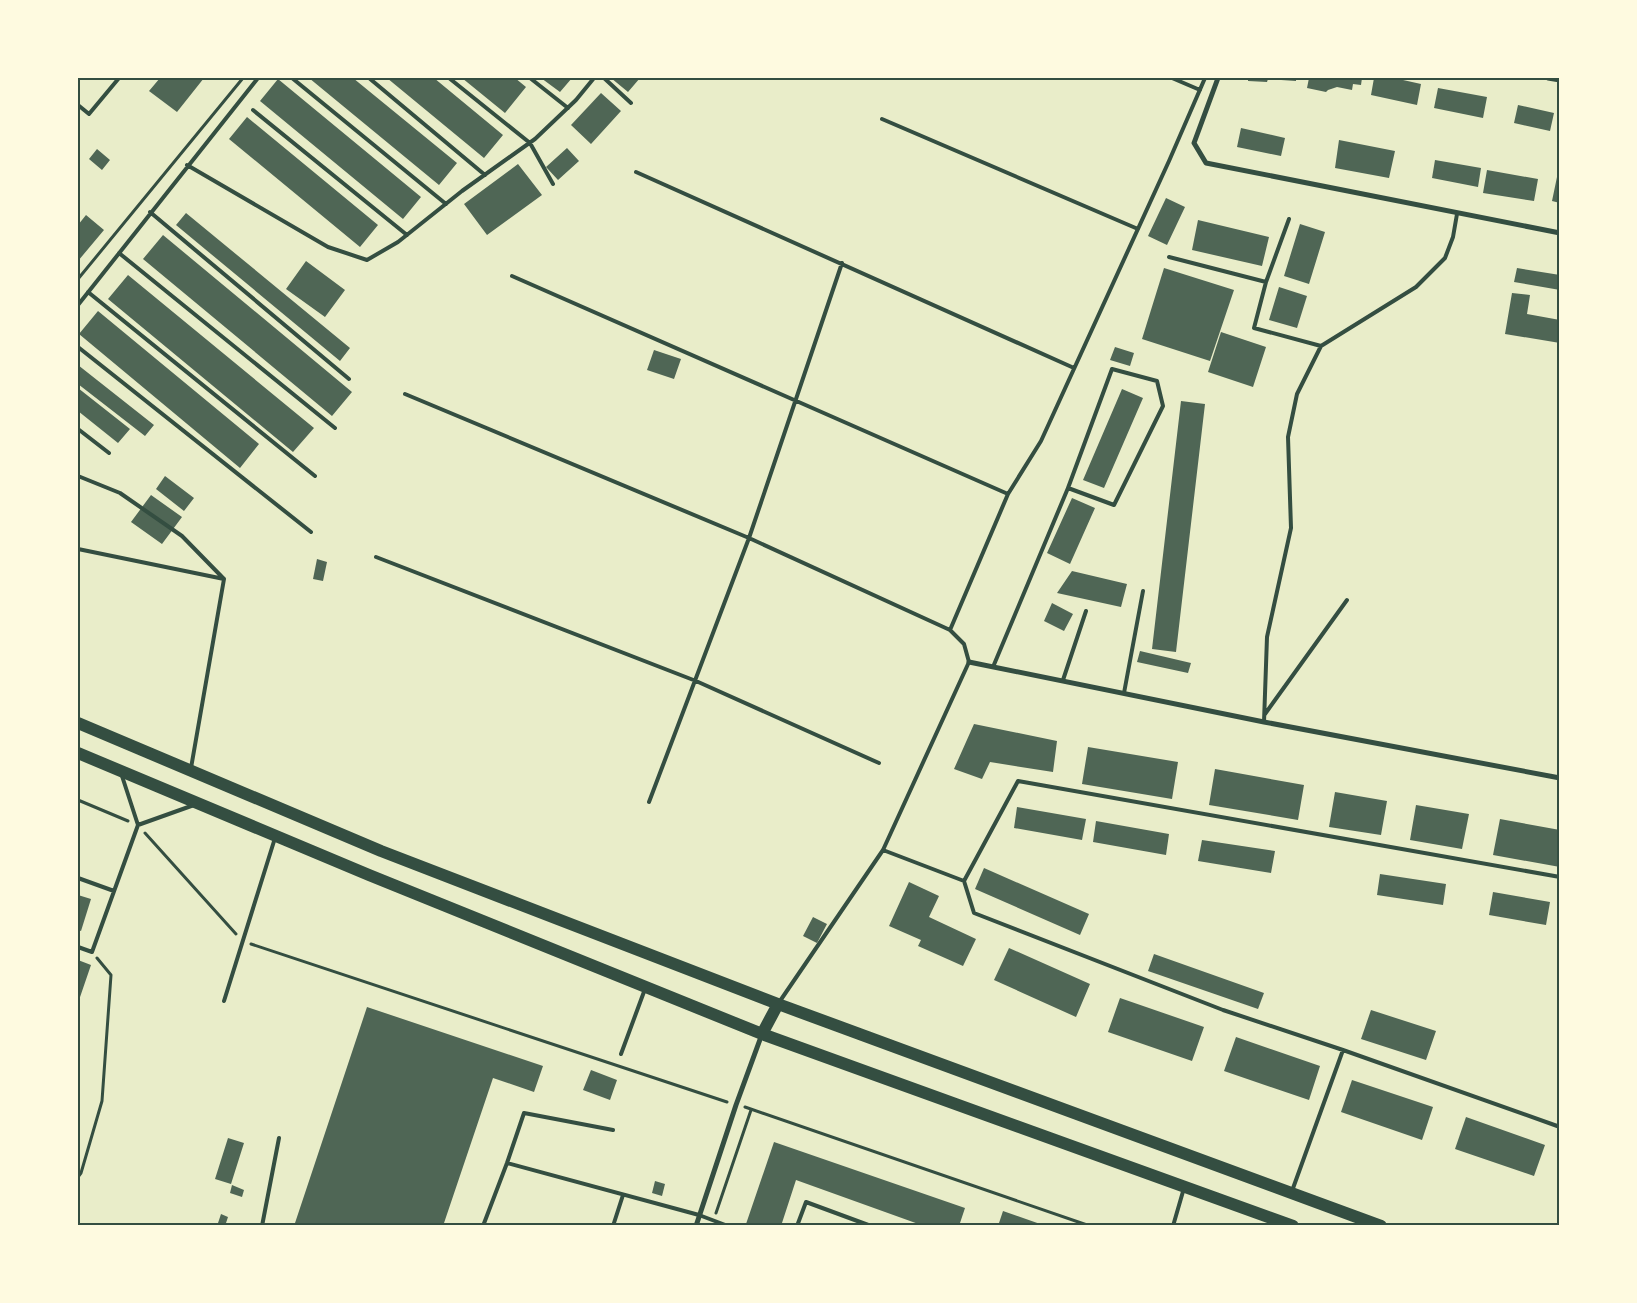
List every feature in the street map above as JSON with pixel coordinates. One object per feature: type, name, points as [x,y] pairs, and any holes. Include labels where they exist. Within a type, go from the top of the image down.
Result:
[{"type":"main road","points":[[78,723],[381,851],[778,1004],[1381,1226]]},
{"type":"main road","points":[[78,753],[369,875],[762,1034],[1293,1226]]},
{"type":"main road","points":[[762,1034],[778,1004]]},
{"type":"street","points":[[1218,78],[1194,143],[1206,163],[1560,233]]},
{"type":"street","points":[[1548,78],[1560,80]]},
{"type":"street","points":[[969,662],[1264,722],[1560,778]]},
{"type":"street","points":[[696,1226],[736,1105],[762,1034]]},
{"type":"lane","points":[[78,105],[89,114],[119,78]]},
{"type":"lane","points":[[78,305],[187,165],[258,78]]},
{"type":"lane","points":[[292,78],[446,204]]},
{"type":"lane","points":[[369,78],[485,176]]},
{"type":"lane","points":[[448,78],[530,143],[553,184]]},
{"type":"lane","points":[[530,78],[568,108]]},
{"type":"lane","points":[[187,165],[328,248],[367,260],[407,235],[530,143],[568,108],[594,78]]},
{"type":"lane","points":[[604,78],[631,103]]},
{"type":"lane","points":[[1172,78],[1200,90]]},
{"type":"lane","points":[[950,630],[1008,494],[1041,441],[1205,78]]},
{"type":"lane","points":[[253,110],[407,235]]},
{"type":"lane","points":[[882,119],[1138,229]]},
{"type":"lane","points":[[636,172],[1074,368]]},
{"type":"lane","points":[[150,212],[349,379]]},
{"type":"lane","points":[[1264,722],[1267,637],[1291,528],[1288,436],[1297,394],[1321,346],[1416,287],[1445,258],[1453,236],[1457,214]]},
{"type":"lane","points":[[1289,219],[1266,282],[1254,328],[1321,346]]},
{"type":"lane","points":[[119,253],[335,428]]},
{"type":"lane","points":[[1169,257],[1266,282]]},
{"type":"lane","points":[[649,802],[749,538],[794,399],[842,263]]},
{"type":"lane","points":[[512,276],[1008,494]]},
{"type":"lane","points":[[88,292],[315,476]]},
{"type":"lane","points":[[78,347],[311,532]]},
{"type":"lane","points":[[993,667],[1068,488],[1112,369],[1157,382],[1163,406],[1114,505],[1068,488]]},
{"type":"lane","points":[[405,394],[749,538],[950,630],[964,644],[969,662],[882,850],[778,1004]]},
{"type":"lane","points":[[78,429],[109,453]]},
{"type":"lane","points":[[78,476],[120,493],[182,536],[224,579]]},
{"type":"lane","points":[[78,549],[224,579]]},
{"type":"lane","points":[[376,557],[696,681],[879,763]]},
{"type":"lane","points":[[191,771],[224,579]]},
{"type":"lane","points":[[1124,693],[1143,591]]},
{"type":"lane","points":[[1265,714],[1347,600]]},
{"type":"lane","points":[[1063,680],[1086,611]]},
{"type":"lane","points":[[78,947],[92,952],[138,825],[121,772]]},
{"type":"lane","points":[[1560,877],[1018,781],[964,880],[974,913],[1223,1010],[1343,1050],[1560,1127]]},
{"type":"lane","points":[[138,825],[198,803]]},
{"type":"lane","points":[[224,1001],[276,836]]},
{"type":"lane","points":[[882,850],[964,880]]},
{"type":"lane","points":[[78,878],[114,891]]},
{"type":"lane","points":[[621,1054],[646,987]]},
{"type":"lane","points":[[1291,1192],[1343,1050]]},
{"type":"lane","points":[[483,1226],[524,1113],[613,1130]]},
{"type":"lane","points":[[262,1226],[279,1138]]},
{"type":"lane","points":[[507,1163],[699,1215],[728,1226]]},
{"type":"lane","points":[[1173,1226],[1184,1186]]},
{"type":"lane","points":[[613,1226],[623,1195]]},
{"type":"lane","points":[[797,1226],[806,1202],[870,1226]]},
{"type":"path","points":[[78,279],[243,78]]},
{"type":"path","points":[[78,800],[138,825],[243,941],[751,1110],[1090,1226]]},
{"type":"path","points":[[78,1177],[81,1173],[102,1102],[108,1024],[111,975],[92,952]]},
{"type":"path","points":[[714,1220],[751,1110]]},
{"type":"building","points":[[160,78],[204,78],[177,112],[149,91]]},
{"type":"building","points":[[309,78],[353,78],[457,163],[439,185]]},
{"type":"building","points":[[387,78],[434,78],[503,135],[484,158]]},
{"type":"building","points":[[462,78],[515,78],[526,87],[505,113]]},
{"type":"building","points":[[541,78],[572,78],[560,92]]},
{"type":"building","points":[[611,78],[640,78],[628,92]]},
{"type":"building","points":[[1248,78],[1296,78],[1296,81],[1268,79],[1267,82],[1248,81]]},
{"type":"building","points":[[1309,78],[1362,78],[1361,85],[1353,84],[1352,90],[1337,87],[1326,92],[1307,88]]},
{"type":"building","points":[[1374,78],[1394,78],[1421,84],[1417,105],[1371,95]]},
{"type":"building","points":[[278,79],[421,197],[403,219],[260,101]]},
{"type":"building","points":[[1438,88],[1487,97],[1483,118],[1434,108]]},
{"type":"building","points":[[601,93],[621,111],[591,144],[571,125]]},
{"type":"building","points":[[1518,105],[1554,113],[1550,131],[1514,123]]},
{"type":"building","points":[[247,117],[378,225],[360,247],[229,139]]},
{"type":"building","points":[[1241,128],[1285,138],[1281,156],[1237,147]]},
{"type":"building","points":[[1339,140],[1395,151],[1389,178],[1335,168]]},
{"type":"building","points":[[567,148],[579,161],[558,180],[546,167]]},
{"type":"building","points":[[97,149],[110,160],[102,170],[89,159]]},
{"type":"building","points":[[1435,160],[1481,168],[1478,187],[1432,178]]},
{"type":"building","points":[[518,164],[542,195],[487,235],[464,204]]},
{"type":"building","points":[[1487,170],[1538,179],[1534,201],[1483,193]]},
{"type":"building","points":[[1557,177],[1560,178],[1560,203],[1552,201]]},
{"type":"building","points":[[1166,198],[1185,207],[1167,245],[1148,236]]},
{"type":"building","points":[[186,213],[350,348],[340,361],[176,225]]},
{"type":"building","points":[[86,215],[104,230],[78,261],[78,225]]},
{"type":"building","points":[[1198,220],[1269,237],[1262,266],[1192,250]]},
{"type":"building","points":[[1300,224],[1325,232],[1309,284],[1284,276]]},
{"type":"building","points":[[163,235],[352,392],[332,416],[143,259]]},
{"type":"building","points":[[306,261],[345,290],[325,317],[286,289]]},
{"type":"building","points":[[1164,268],[1234,290],[1210,361],[1142,339]]},
{"type":"building","points":[[1517,268],[1560,275],[1560,290],[1514,282]]},
{"type":"building","points":[[128,275],[314,428],[293,452],[108,299]]},
{"type":"building","points":[[1279,287],[1307,296],[1297,328],[1269,320]]},
{"type":"building","points":[[1512,293],[1530,295],[1527,314],[1560,320],[1560,343],[1505,334]]},
{"type":"building","points":[[98,311],[259,444],[240,468],[79,334]]},
{"type":"building","points":[[1221,332],[1266,347],[1253,387],[1208,372]]},
{"type":"building","points":[[1115,347],[1134,353],[1130,366],[1110,360]]},
{"type":"building","points":[[654,350],[681,359],[674,379],[647,370]]},
{"type":"building","points":[[78,365],[154,425],[145,436],[78,384]]},
{"type":"building","points":[[78,388],[130,429],[118,443],[78,411]]},
{"type":"building","points":[[1122,389],[1143,398],[1104,488],[1083,480]]},
{"type":"building","points":[[1181,401],[1205,404],[1176,652],[1152,649]]},
{"type":"building","points":[[165,476],[194,498],[184,511],[156,489]]},
{"type":"building","points":[[151,495],[182,517],[162,544],[131,522]]},
{"type":"building","points":[[1072,498],[1095,508],[1070,564],[1047,553]]},
{"type":"building","points":[[317,559],[327,562],[323,581],[313,579]]},
{"type":"building","points":[[1072,571],[1127,584],[1121,607],[1057,593]]},
{"type":"building","points":[[1052,603],[1073,614],[1064,631],[1044,621]]},
{"type":"building","points":[[1140,651],[1191,663],[1188,673],[1137,662]]},
{"type":"building","points":[[974,724],[1057,741],[1053,772],[990,762],[982,779],[954,769]]},
{"type":"building","points":[[1088,747],[1178,762],[1172,799],[1082,784]]},
{"type":"building","points":[[1215,769],[1304,785],[1298,820],[1209,805]]},
{"type":"building","points":[[1335,792],[1387,801],[1381,835],[1329,827]]},
{"type":"building","points":[[1416,805],[1469,814],[1462,849],[1410,840]]},
{"type":"building","points":[[1017,807],[1086,819],[1082,840],[1014,828]]},
{"type":"building","points":[[1500,819],[1560,830],[1560,867],[1493,855]]},
{"type":"building","points":[[1096,821],[1169,834],[1166,855],[1093,842]]},
{"type":"building","points":[[1202,840],[1275,851],[1271,873],[1198,861]]},
{"type":"building","points":[[984,868],[1089,914],[1080,935],[975,889]]},
{"type":"building","points":[[1380,874],[1446,884],[1443,905],[1377,895]]},
{"type":"building","points":[[909,882],[939,896],[929,917],[976,939],[963,966],[918,946],[921,940],[889,926]]},
{"type":"building","points":[[1493,892],[1550,902],[1546,925],[1489,915]]},
{"type":"building","points":[[78,895],[91,899],[81,931],[78,930]]},
{"type":"building","points":[[813,917],[827,924],[817,943],[803,936]]},
{"type":"building","points":[[1009,948],[1090,984],[1076,1017],[994,980]]},
{"type":"building","points":[[1154,954],[1264,993],[1258,1009],[1148,971]]},
{"type":"building","points":[[78,960],[91,965],[78,1003]]},
{"type":"building","points":[[1120,998],[1204,1027],[1192,1061],[1108,1032]]},
{"type":"building","points":[[367,1007],[543,1066],[534,1092],[493,1078],[443,1226],[294,1226]]},
{"type":"building","points":[[1371,1010],[1436,1031],[1426,1060],[1361,1039]]},
{"type":"building","points":[[1236,1037],[1320,1066],[1309,1100],[1224,1071]]},
{"type":"building","points":[[591,1070],[617,1080],[610,1100],[583,1090]]},
{"type":"building","points":[[1352,1080],[1433,1107],[1422,1140],[1341,1112]]},
{"type":"building","points":[[1466,1117],[1545,1145],[1534,1176],[1455,1149]]},
{"type":"building","points":[[228,1138],[244,1143],[231,1184],[215,1179]]},
{"type":"building","points":[[774,1142],[965,1208],[959,1226],[924,1226],[796,1180],[781,1226],[751,1226],[746,1224]]},
{"type":"building","points":[[655,1181],[665,1184],[662,1196],[652,1193]]},
{"type":"building","points":[[232,1185],[244,1190],[242,1197],[230,1193]]},
{"type":"building","points":[[1003,1211],[1043,1225],[1043,1226],[998,1226]]},
{"type":"building","points":[[221,1214],[228,1217],[225,1226],[218,1223]]}]
